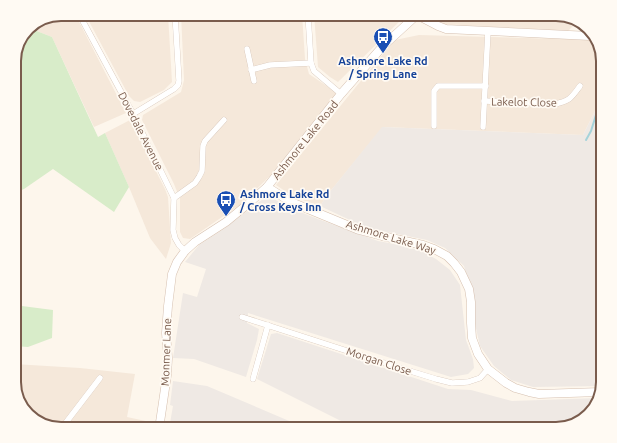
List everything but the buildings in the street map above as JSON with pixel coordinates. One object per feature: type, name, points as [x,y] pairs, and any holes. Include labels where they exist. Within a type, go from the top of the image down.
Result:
[{"type":"street","name":"Dovedale Avenue","points":[[83,21],[133,114],[174,198],[173,230],[175,238],[185,251]]},
{"type":"street","points":[[133,114],[178,85],[175,21]]},
{"type":"street","points":[[308,21],[311,63],[314,71],[342,94]]},
{"type":"street","name":"Ashmore Lake Road","points":[[172,274],[177,262],[185,251],[195,242],[226,222],[267,187],[383,46],[410,21]]},
{"type":"street","points":[[428,21],[446,29],[587,36]]},
{"type":"street","points":[[483,126],[488,31]]},
{"type":"street","points":[[247,49],[254,81]]},
{"type":"street","points":[[251,70],[270,65],[311,63]]},
{"type":"street","points":[[434,126],[434,91],[438,86],[486,86]]},
{"type":"street","name":"Lakelot Close","points":[[484,102],[555,104],[571,99],[580,86]]},
{"type":"street","points":[[174,198],[195,183],[199,177],[202,171],[203,146],[205,141],[224,120]]},
{"type":"street","name":"Ashmore Lake Way","points":[[267,187],[290,202],[359,230],[423,245],[447,256],[461,272],[468,289],[471,302],[472,338],[478,354],[488,369],[506,383],[515,388],[539,394],[595,392]]},
{"type":"street","name":"Monmer Lane","points":[[161,422],[167,375],[168,358],[166,332],[172,274]]},
{"type":"street","name":"Morgan Close","points":[[242,317],[390,365],[452,383],[468,382],[480,378],[488,369]]},
{"type":"street","points":[[253,379],[268,325]]},
{"type":"street","points":[[66,422],[100,378]]},
{"type":"shaded area","points":[[79,21],[126,113],[94,127],[52,37],[36,31],[46,24],[53,22]]},
{"type":"shaded area","points":[[89,21],[168,21],[172,82],[164,90],[140,102],[134,101],[129,96]]},
{"type":"shaded area","points":[[181,21],[302,21],[305,59],[309,74],[337,93],[273,173],[241,204],[190,239],[183,238],[180,232],[180,199],[142,120],[143,115],[181,92],[184,80]]},
{"type":"shaded area","points":[[315,21],[400,21],[338,82],[318,67]]},
{"type":"shaded area","points":[[439,21],[556,21],[574,25],[568,31],[444,24]]},
{"type":"shaded area","points":[[419,35],[590,40],[594,48],[596,61],[596,109],[583,135],[383,127],[328,194],[320,206],[294,197],[276,185],[395,40]]},
{"type":"shaded area","points":[[596,109],[595,386],[533,387],[511,380],[494,366],[480,346],[475,324],[474,299],[464,266],[445,248],[427,240],[367,228],[320,206],[382,127],[583,135]]},
{"type":"shaded area","points":[[130,120],[168,197],[171,243],[166,259],[150,238],[105,133]]},
{"type":"shaded area","points":[[272,198],[290,208],[378,241],[421,251],[436,259],[450,270],[460,285],[466,340],[473,359],[474,368],[468,374],[451,377],[248,313],[247,323],[259,329],[246,377],[194,359],[173,358],[183,293],[197,297],[206,269],[185,262],[199,245],[225,228],[263,199]]},
{"type":"shaded area","points":[[277,333],[448,389],[471,390],[512,401],[593,398],[588,406],[574,418],[556,422],[343,422],[257,379],[271,334]]},
{"type":"shaded area","points":[[21,364],[80,368],[135,374],[127,417],[150,422],[61,422],[42,418],[26,402],[22,392]]},
{"type":"shaded area","points":[[173,381],[207,386],[292,422],[170,422],[173,406],[170,405]]},
{"type":"green space","points":[[36,31],[52,37],[98,137],[105,133],[129,187],[114,212],[53,169],[21,190],[21,58],[24,46]]},
{"type":"green space","points":[[21,306],[53,310],[52,338],[28,347],[21,346]]},
{"type":"waterway","points":[[586,140],[591,131],[596,115]]},
{"type":"place","name":"Ashmore Lake Rd / Spring Lane","points":[[383,54]]},
{"type":"place","name":"Ashmore Lake Rd / Cross Keys Inn","points":[[226,217]]}]
